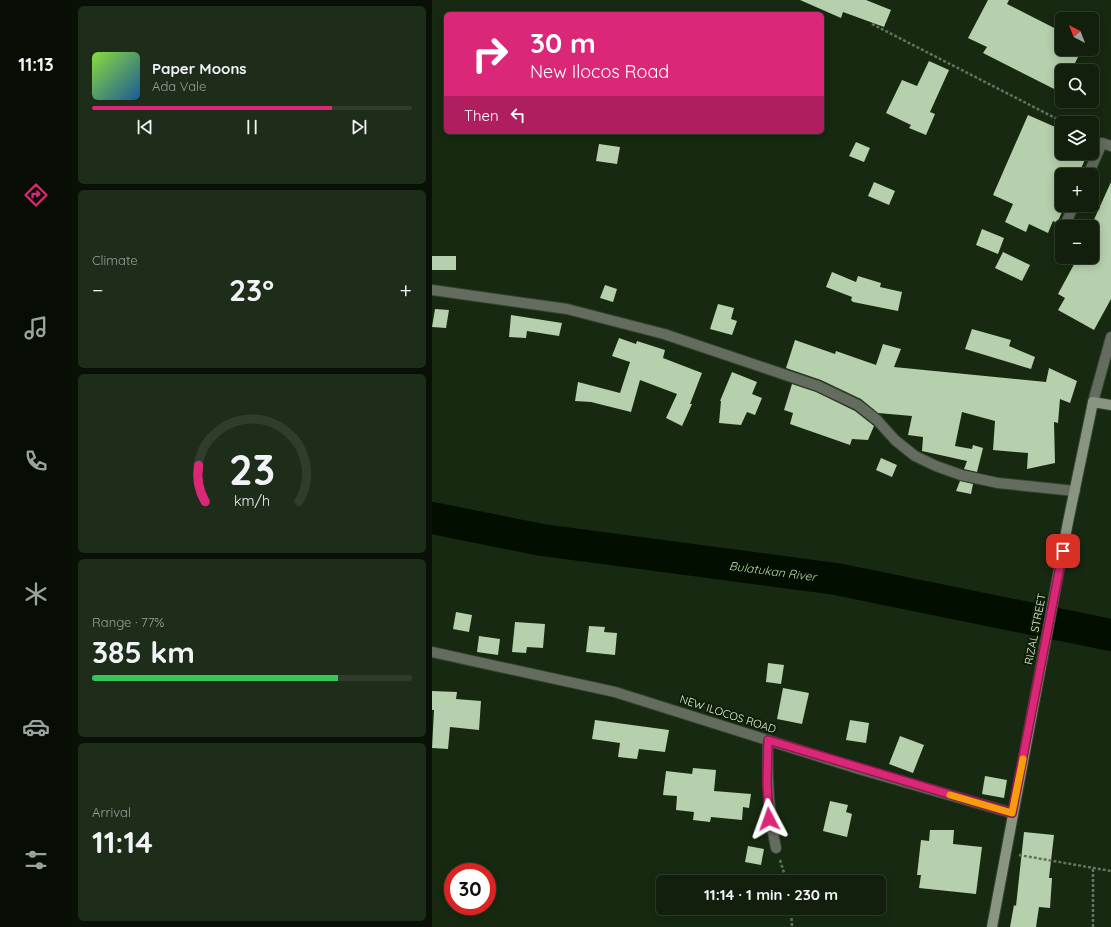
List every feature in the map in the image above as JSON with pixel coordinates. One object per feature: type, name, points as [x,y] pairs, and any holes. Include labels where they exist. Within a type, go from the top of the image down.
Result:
[{"type":"main road","name":"RIZAL STREET","points":[[992,927],[1012,813],[1068,522],[1094,402]]},
{"type":"main road","points":[[1094,402],[1111,405]]},
{"type":"street","points":[[1091,168],[1102,142],[1111,146]]},
{"type":"street","points":[[432,290],[568,309],[664,334],[818,386],[858,405],[877,420],[895,440],[915,456],[936,466],[961,475],[998,483],[1075,491]]},
{"type":"street","name":"RIZAL STREET","points":[[1094,402],[1111,337]]},
{"type":"street","name":"NEW ILOCOS ROAD","points":[[432,652],[615,692],[768,740],[1012,813]]},
{"type":"street","points":[[768,740],[767,783],[769,819],[776,848]]},
{"type":"path","points":[[872,24],[1055,118]]},
{"type":"path","points":[[776,848],[785,875]]},
{"type":"path","points":[[1005,853],[1111,871]]},
{"type":"path","points":[[1093,868],[1093,927]]},
{"type":"path","points":[[791,915],[792,927]]},
{"type":"building","points":[[800,0],[866,0],[891,10],[884,27],[843,12],[841,18]]},
{"type":"building","points":[[988,0],[1009,0],[1007,4],[1055,28],[1055,56],[1078,56],[1074,64],[1055,64],[1055,89],[983,53],[987,47],[968,38]]},
{"type":"building","points":[[929,61],[949,70],[930,112],[935,114],[926,135],[909,128],[911,125],[886,113],[902,80],[917,86]]},
{"type":"building","points":[[1028,115],[1055,127],[1055,160],[1085,160],[1081,168],[1055,168],[1055,212],[1062,212],[1058,220],[1055,220],[1055,222],[1053,221],[1048,233],[1029,224],[1026,232],[1005,222],[1013,204],[993,195]]},
{"type":"building","points":[[856,142],[870,148],[864,162],[849,156]]},
{"type":"building","points":[[599,144],[620,147],[617,164],[596,161]]},
{"type":"building","points":[[874,182],[895,191],[889,205],[868,196]]},
{"type":"building","points":[[1111,182],[1111,299],[1094,330],[1058,310],[1065,298],[1058,294],[1074,264],[1099,264],[1099,220],[1094,220],[1097,212],[1099,212],[1099,209]]},
{"type":"building","points":[[982,229],[1004,238],[998,254],[976,245]]},
{"type":"building","points":[[1003,252],[1030,265],[1022,281],[995,268]]},
{"type":"building","points":[[432,256],[456,256],[456,270],[432,270]]},
{"type":"building","points":[[832,272],[856,282],[858,276],[881,283],[880,287],[902,292],[898,311],[853,302],[851,300],[852,297],[826,287]]},
{"type":"building","points":[[605,285],[617,289],[613,302],[600,298]]},
{"type":"building","points":[[718,304],[734,308],[731,319],[737,321],[732,335],[710,329]]},
{"type":"building","points":[[435,309],[449,310],[446,328],[432,327]]},
{"type":"building","points":[[511,315],[562,323],[559,336],[527,331],[526,338],[509,337]]},
{"type":"building","points":[[972,329],[1011,340],[1009,346],[1035,357],[1031,369],[965,349]]},
{"type":"building","points":[[619,338],[636,344],[637,341],[665,350],[663,358],[702,373],[690,404],[692,404],[682,426],[666,418],[677,394],[640,380],[631,412],[591,402],[575,401],[578,382],[620,393],[630,362],[612,356]]},
{"type":"building","points":[[795,340],[835,354],[836,351],[876,365],[883,344],[901,349],[894,367],[1046,382],[1049,368],[1077,381],[1070,403],[1060,399],[1058,423],[1054,422],[1055,463],[1027,469],[1028,453],[993,450],[995,421],[962,412],[955,446],[972,449],[973,445],[983,448],[977,472],[964,469],[967,461],[922,451],[923,437],[908,435],[912,416],[878,413],[861,399],[821,380],[786,368]]},
{"type":"building","points":[[732,372],[757,382],[752,394],[762,398],[755,415],[747,412],[741,425],[719,423],[720,401]]},
{"type":"building","points":[[792,384],[816,392],[855,411],[874,426],[868,440],[852,439],[850,445],[790,424],[793,413],[784,410]]},
{"type":"building","points":[[881,458],[897,465],[892,477],[876,470]]},
{"type":"building","points":[[960,481],[973,484],[971,494],[956,491]]},
{"type":"building","points":[[456,612],[472,615],[469,632],[453,629]]},
{"type":"building","points":[[515,622],[545,624],[543,648],[527,647],[526,653],[512,652]]},
{"type":"building","points":[[589,626],[605,627],[604,632],[617,633],[615,655],[586,652]]},
{"type":"building","points":[[479,636],[500,639],[498,655],[477,652]]},
{"type":"building","points":[[768,663],[784,665],[781,684],[766,682]]},
{"type":"building","points":[[783,688],[809,693],[802,724],[777,719]]},
{"type":"building","points":[[432,691],[457,692],[456,699],[481,701],[479,730],[450,727],[448,749],[432,748],[434,710],[432,710]]},
{"type":"building","points":[[595,720],[669,730],[665,752],[639,749],[637,759],[618,757],[620,743],[592,739]]},
{"type":"building","points":[[850,720],[869,723],[866,743],[846,740]]},
{"type":"building","points":[[900,736],[924,745],[913,773],[889,764]]},
{"type":"building","points":[[693,768],[716,770],[714,791],[751,794],[749,808],[743,807],[742,820],[711,817],[710,822],[693,820],[694,812],[676,810],[677,796],[663,795],[666,771],[692,774]]},
{"type":"building","points":[[985,776],[1007,780],[1004,798],[982,794]]},
{"type":"building","points":[[830,801],[848,805],[846,812],[852,814],[847,837],[823,831]]},
{"type":"building","points":[[930,830],[954,830],[953,844],[982,847],[976,894],[919,888],[921,875],[917,875],[921,840],[929,841]]},
{"type":"building","points":[[1024,832],[1054,835],[1049,878],[1052,878],[1050,908],[1039,907],[1036,927],[1010,927],[1014,905],[1016,906]]},
{"type":"building","points":[[748,846],[764,849],[761,865],[745,862]]},
{"type":"waterway","name":"Bulatukan River","points":[[432,518],[542,540],[836,579],[1111,635]]},
{"type":"slow traffic","points":[[950,795],[1012,813],[1023,759]]},
{"type":"route","points":[[769,819],[767,783],[768,740],[859,769],[1012,813],[1063,551]]}]
